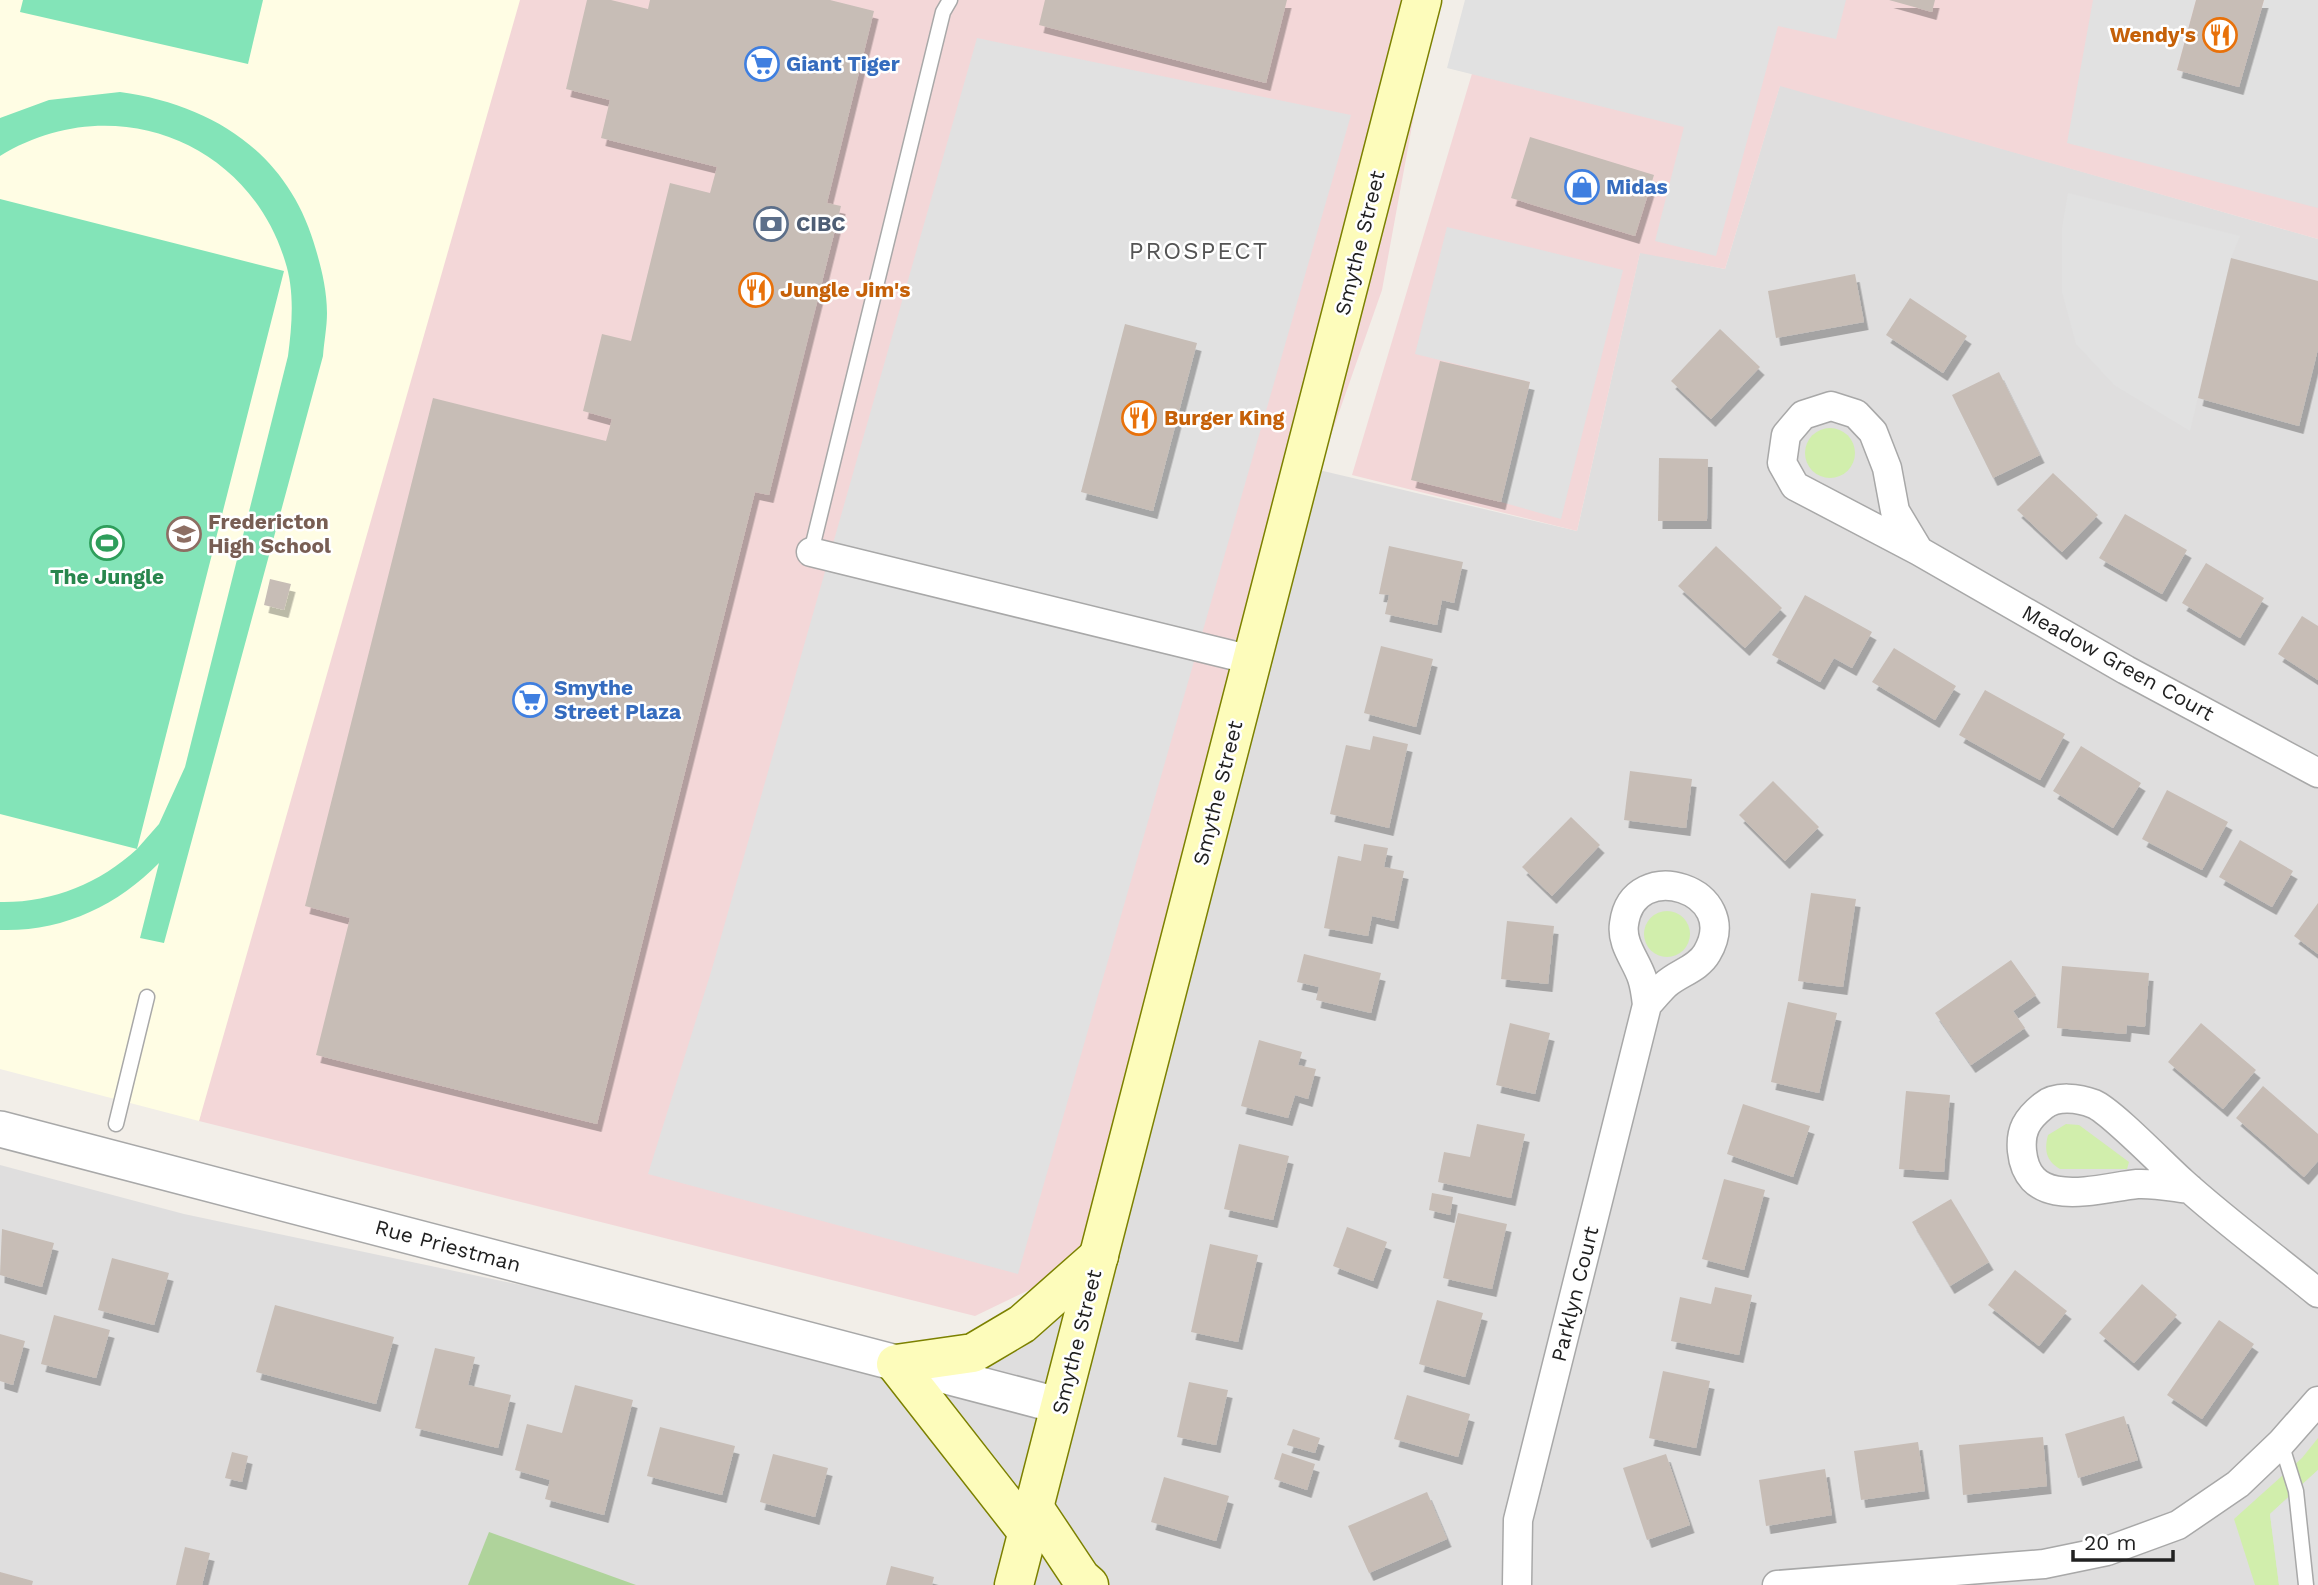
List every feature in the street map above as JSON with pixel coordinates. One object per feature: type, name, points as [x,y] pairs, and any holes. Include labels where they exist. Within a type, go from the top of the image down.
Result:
[{"type":"main road","name":"Smythe Street","points":[[1014,1585],[1422,0]]},
{"type":"main road","points":[[896,1364],[973,1353],[1022,1324],[1099,1256]]},
{"type":"main road","points":[[896,1364],[1089,1585]]},
{"type":"street","name":"Meadow Green Court","points":[[1919,551],[1895,511],[1887,468],[1873,432],[1856,414],[1831,406],[1803,415],[1786,435],[1782,463],[1795,486],[1919,551],[2126,670],[2318,773]]},
{"type":"street","points":[[811,552],[1252,660]]},
{"type":"street","name":"Parklyn Court","points":[[1517,1585],[1518,1520],[1647,1005]]},
{"type":"street","points":[[2190,1189],[2140,1184],[2089,1192],[2055,1192],[2035,1181],[2023,1161],[2021,1138],[2028,1118],[2047,1103],[2072,1098],[2096,1105],[2190,1189],[2318,1293]]},
{"type":"street","name":"Rue Priestman","points":[[0,1129],[1061,1406]]},
{"type":"street","points":[[1777,1585],[2044,1564],[2107,1551],[2178,1525],[2238,1485],[2281,1443],[2318,1401]]},
{"type":"lane","points":[[811,552],[943,12],[950,0]]},
{"type":"lane","points":[[116,1124],[147,997]]},
{"type":"lane","points":[[2281,1443],[2296,1492],[2306,1585]]},
{"type":"shaded area","name":"Fredericton High School","points":[[0,0],[520,0],[199,1121],[0,1069]]},
{"type":"shaded area","points":[[476,0],[1435,0],[1382,290],[1252,660],[1099,1256],[975,1316],[199,1121]]},
{"type":"shaded area","points":[[1465,0],[1846,0],[1836,39],[1778,26],[1716,256],[1655,241],[1684,127],[1447,68]]},
{"type":"shaded area","points":[[1494,0],[2318,0],[2318,239],[1780,86],[1725,269],[1640,253],[1577,531],[1352,475]]},
{"type":"shaded area","points":[[2093,0],[2196,0],[2177,70],[2239,87],[2264,0],[2318,0],[2318,208],[2067,143]]},
{"type":"shaded area","points":[[977,38],[1351,115],[1018,1274],[648,1174],[711,972]]},
{"type":"shaded area","points":[[1780,85],[2318,239],[2318,1585],[0,1585],[0,1165],[184,1214],[896,1364],[985,1349],[1099,1256],[1302,466],[1577,531],[1640,252],[1725,269]]},
{"type":"shaded area","points":[[2068,193],[2240,236],[2231,258],[2190,431],[2114,385],[2076,344],[2062,292],[2062,228]]},
{"type":"shaded area","points":[[1447,227],[1623,270],[1561,519],[1501,502],[1530,382],[1415,354]]},
{"type":"shaded area","points":[[2318,1470],[2318,1585],[2279,1585],[2270,1514]]},
{"type":"green space","points":[[23,0],[263,0],[248,64],[20,12]]},
{"type":"green space","points":[[120,92],[187,109],[217,123],[244,140],[268,162],[288,187],[304,216],[320,265],[327,305],[323,356],[164,943],[140,938],[159,863],[125,892],[87,913],[45,926],[0,930],[0,902],[56,895],[90,881],[107,872],[137,849],[159,824],[185,767],[288,356],[291,296],[285,261],[266,218],[240,183],[207,156],[169,137],[128,127],[85,127],[42,136],[0,156],[0,118],[49,100]]},
{"type":"green space","name":"The Jungle","points":[[0,199],[284,271],[137,849],[0,814]]},
{"type":"green space","points":[[1830,428],[1848,435],[1855,453],[1848,471],[1830,478],[1812,471],[1805,453],[1812,435]]},
{"type":"green space","points":[[1667,911],[1684,917],[1690,934],[1684,951],[1667,957],[1650,951],[1644,934],[1650,917]]},
{"type":"green space","points":[[2066,1124],[2079,1125],[2129,1162],[2127,1169],[2060,1169],[2055,1166],[2047,1155],[2048,1135]]},
{"type":"green space","points":[[2318,1438],[2318,1470],[2270,1514],[2279,1585],[2255,1585],[2234,1519],[2302,1458]]},
{"type":"green space","points":[[489,1532],[636,1585],[468,1585]]},
{"type":"building","name":"Smythe Street Plaza","points":[[587,0],[611,0],[648,9],[650,0],[830,0],[874,11],[827,203],[841,206],[769,495],[755,492],[597,1124],[316,1055],[350,918],[305,906],[433,398],[606,441],[612,419],[583,411],[602,334],[631,341],[670,183],[710,193],[717,167],[601,138],[610,100],[566,89]]},
{"type":"building","points":[[1045,0],[1287,0],[1266,83],[1039,25]]},
{"type":"building","points":[[1889,0],[1935,0],[1932,12]]},
{"type":"building","name":"Wendy's","points":[[2196,0],[2264,0],[2239,87],[2177,70]]},
{"type":"building","name":"Midas","points":[[1530,137],[1654,175],[1635,236],[1511,198]]},
{"type":"building","points":[[2231,258],[2318,281],[2318,349],[2299,426],[2198,398]]},
{"type":"building","points":[[1855,274],[1864,322],[1776,338],[1768,291]]},
{"type":"building","points":[[1910,298],[1967,336],[1943,373],[1886,335]]},
{"type":"building","name":"Burger King","points":[[1125,324],[1197,343],[1153,511],[1081,492]]},
{"type":"building","points":[[1720,329],[1760,367],[1711,419],[1671,381]]},
{"type":"building","points":[[1440,361],[1530,382],[1501,502],[1411,480]]},
{"type":"building","points":[[1999,372],[2040,455],[1993,478],[1952,395]]},
{"type":"building","points":[[1659,458],[1708,459],[1707,521],[1658,521]]},
{"type":"building","points":[[2053,473],[2098,515],[2062,552],[2017,510]]},
{"type":"building","points":[[2125,514],[2187,550],[2162,594],[2099,558]]},
{"type":"building","points":[[1389,546],[1463,562],[1454,603],[1442,600],[1437,625],[1385,614],[1389,595],[1379,594]]},
{"type":"building","points":[[1716,546],[1782,608],[1745,648],[1678,586]]},
{"type":"building","points":[[2206,563],[2264,598],[2240,638],[2182,603]]},
{"type":"building","points":[[270,579],[291,584],[284,610],[264,605]]},
{"type":"building","points":[[1805,595],[1872,632],[1852,668],[1834,658],[1820,682],[1772,655]]},
{"type":"building","points":[[2302,616],[2318,626],[2318,680],[2278,654]]},
{"type":"building","points":[[1381,646],[1433,659],[1416,727],[1364,713]]},
{"type":"building","points":[[1894,648],[1956,686],[1935,720],[1872,682]]},
{"type":"building","points":[[1985,690],[2065,734],[2040,780],[1959,735]]},
{"type":"building","points":[[1373,736],[1408,744],[1389,828],[1330,814],[1346,745],[1370,750]]},
{"type":"building","points":[[2081,746],[2141,783],[2113,828],[2053,791]]},
{"type":"building","points":[[1630,771],[1692,779],[1686,828],[1624,820]]},
{"type":"building","points":[[1773,781],[1819,827],[1785,861],[1739,815]]},
{"type":"building","points":[[2167,790],[2228,822],[2202,870],[2142,839]]},
{"type":"building","points":[[1571,817],[1600,845],[1552,896],[1522,867]]},
{"type":"building","points":[[2240,840],[2293,871],[2272,907],[2219,877]]},
{"type":"building","points":[[1364,844],[1388,848],[1384,867],[1404,871],[1394,921],[1372,916],[1368,936],[1324,928],[1338,856],[1361,861]]},
{"type":"building","points":[[1811,893],[1856,899],[1843,987],[1798,981]]},
{"type":"building","points":[[2318,903],[2318,954],[2294,936]]},
{"type":"building","points":[[1507,921],[1554,926],[1548,984],[1501,979]]},
{"type":"building","points":[[1304,954],[1381,973],[1371,1013],[1316,1000],[1319,987],[1297,982]]},
{"type":"building","points":[[2011,960],[2036,995],[2013,1011],[2025,1028],[1971,1065],[1935,1013]]},
{"type":"building","points":[[2062,966],[2149,973],[2145,1027],[2127,1025],[2126,1034],[2057,1028]]},
{"type":"building","points":[[1788,1002],[1837,1013],[1819,1093],[1771,1082]]},
{"type":"building","points":[[1510,1023],[1550,1033],[1535,1094],[1496,1085]]},
{"type":"building","points":[[2201,1023],[2256,1070],[2223,1109],[2168,1062]]},
{"type":"building","points":[[1259,1040],[1302,1052],[1298,1065],[1316,1069],[1308,1099],[1295,1095],[1288,1118],[1241,1106]]},
{"type":"building","points":[[2263,1086],[2318,1134],[2318,1161],[2304,1177],[2236,1118]]},
{"type":"building","points":[[1906,1091],[1950,1095],[1944,1172],[1899,1169]]},
{"type":"building","points":[[1743,1104],[1810,1126],[1793,1177],[1727,1154]]},
{"type":"building","points":[[1477,1124],[1525,1134],[1511,1198],[1438,1182],[1444,1152],[1470,1157]]},
{"type":"building","points":[[1239,1144],[1289,1156],[1273,1220],[1224,1209]]},
{"type":"building","points":[[1724,1179],[1765,1190],[1744,1270],[1702,1259]]},
{"type":"building","points":[[1432,1193],[1453,1197],[1450,1215],[1429,1210]]},
{"type":"building","points":[[1951,1199],[1989,1262],[1950,1286],[1912,1222]]},
{"type":"building","points":[[1458,1213],[1507,1224],[1492,1289],[1443,1278]]},
{"type":"building","points":[[1347,1227],[1387,1242],[1373,1281],[1333,1266]]},
{"type":"building","points":[[2,1229],[54,1243],[42,1287],[0,1275]]},
{"type":"building","points":[[1210,1244],[1258,1255],[1238,1342],[1191,1332]]},
{"type":"building","points":[[112,1258],[169,1273],[154,1325],[98,1310]]},
{"type":"building","points":[[2015,1270],[2067,1311],[2039,1346],[1988,1305]]},
{"type":"building","points":[[2142,1284],[2177,1315],[2134,1363],[2099,1333]]},
{"type":"building","points":[[1715,1287],[1752,1295],[1739,1355],[1671,1341],[1680,1297],[1711,1304]]},
{"type":"building","points":[[1437,1300],[1483,1313],[1465,1377],[1419,1364]]},
{"type":"building","points":[[275,1305],[394,1337],[376,1404],[256,1372]]},
{"type":"building","points":[[54,1315],[110,1330],[96,1378],[41,1364]]},
{"type":"building","points":[[2219,1320],[2254,1344],[2202,1419],[2167,1395]]},
{"type":"building","points":[[0,1334],[25,1341],[13,1385],[0,1381]]},
{"type":"building","points":[[435,1348],[475,1357],[468,1385],[511,1395],[498,1448],[415,1428]]},
{"type":"building","points":[[1663,1371],[1710,1381],[1696,1448],[1649,1438]]},
{"type":"building","points":[[1189,1382],[1228,1390],[1216,1445],[1177,1437]]},
{"type":"building","points":[[575,1385],[633,1400],[604,1515],[545,1499],[550,1480],[515,1470],[527,1424],[562,1433]]},
{"type":"building","points":[[1407,1395],[1470,1414],[1458,1457],[1394,1439]]},
{"type":"building","points":[[2124,1416],[2138,1460],[2078,1478],[2065,1434]]},
{"type":"building","points":[[660,1427],[735,1446],[722,1495],[647,1476]]},
{"type":"building","points":[[1293,1429],[1320,1438],[1315,1453],[1287,1445]]},
{"type":"building","points":[[2043,1437],[2047,1486],[1963,1495],[1959,1445]]},
{"type":"building","points":[[1918,1442],[1925,1491],[1861,1500],[1854,1451]]},
{"type":"building","points":[[232,1452],[248,1456],[242,1482],[225,1478]]},
{"type":"building","points":[[1282,1453],[1315,1464],[1307,1490],[1274,1479]]},
{"type":"building","points":[[773,1454],[828,1468],[815,1517],[760,1502]]},
{"type":"building","points":[[1666,1454],[1690,1525],[1647,1540],[1623,1468]]},
{"type":"building","points":[[1825,1469],[1832,1515],[1766,1526],[1759,1480]]},
{"type":"building","points":[[1164,1477],[1229,1496],[1216,1541],[1151,1522]]},
{"type":"building","points":[[1427,1492],[1447,1539],[1369,1573],[1348,1526]]},
{"type":"building","points":[[185,1547],[210,1553],[202,1585],[176,1585]]},
{"type":"building","points":[[891,1566],[934,1577],[932,1585],[886,1585]]},
{"type":"building","points":[[0,1572],[33,1581],[32,1585],[0,1585]]},
{"type":"place","name":"Wendy's","points":[[2220,35]]},
{"type":"place","name":"Giant Tiger","points":[[762,64]]},
{"type":"place","name":"Midas","points":[[1582,187]]},
{"type":"place","name":"CIBC","points":[[771,224]]},
{"type":"place","name":"Jungle Jim's","points":[[756,290]]},
{"type":"place","name":"Burger King","points":[[1139,418]]},
{"type":"place","name":"Fredericton High School","points":[[184,534]]},
{"type":"place","name":"The Jungle","points":[[107,543]]},
{"type":"place","name":"Smythe Street Plaza","points":[[530,700]]},
{"type":"district","name":"PROSPECT","points":[[1199,251]]}]
